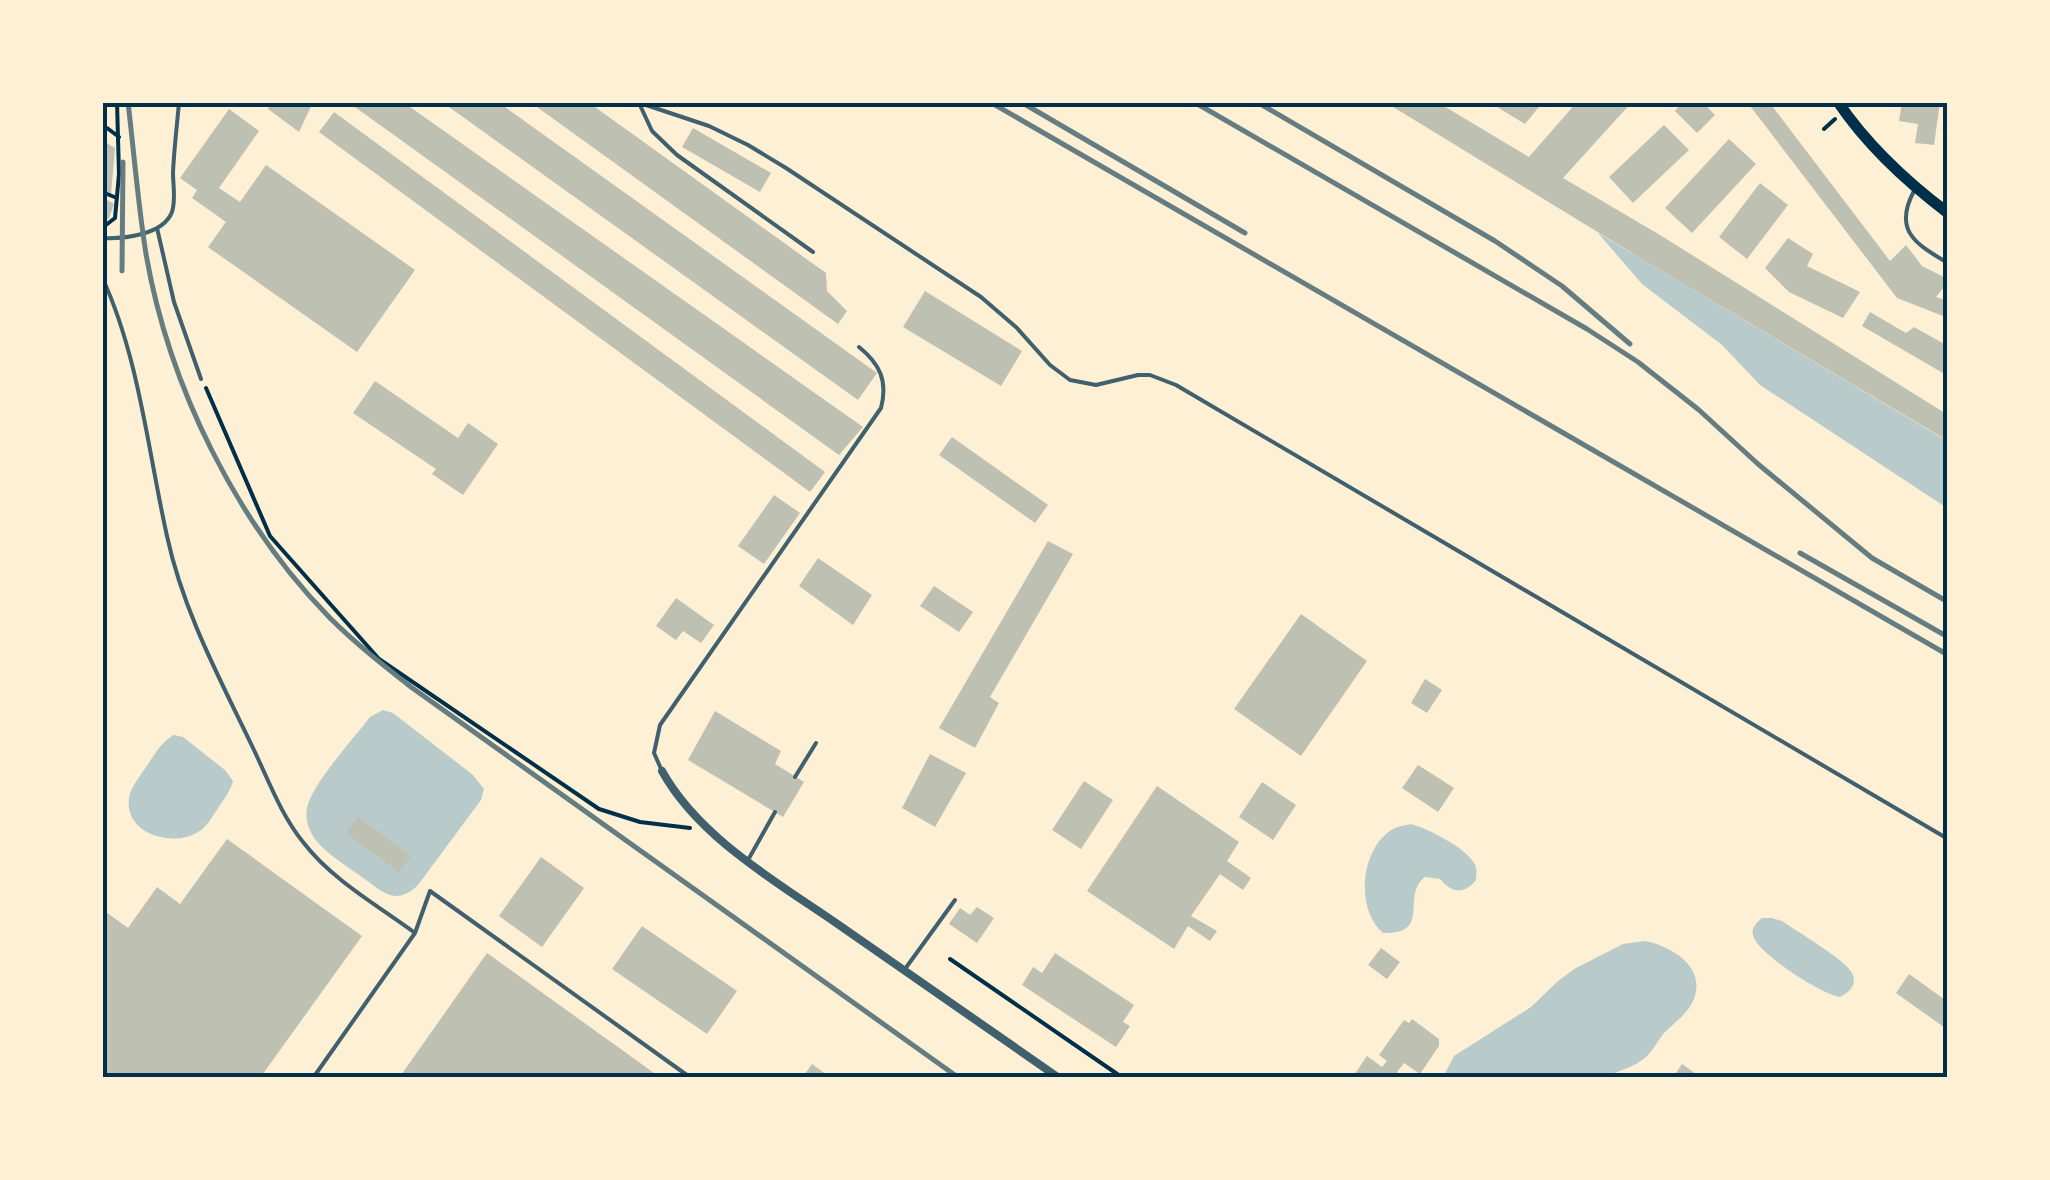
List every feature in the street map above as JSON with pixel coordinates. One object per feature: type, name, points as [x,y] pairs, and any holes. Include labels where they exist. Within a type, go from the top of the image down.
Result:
[{"type":"main road","points":[[1838,102],[1867,139],[1948,213]]},
{"type":"street","points":[[662,771],[673,790],[709,830],[1059,1078]]},
{"type":"lane","points":[[102,238],[130,236],[167,221],[174,203],[179,102]]},
{"type":"lane","points":[[638,103],[652,130],[678,155],[814,252]]},
{"type":"lane","points":[[638,103],[709,126],[786,168],[981,297],[1060,374],[1082,384],[1096,385],[1150,375],[1176,386],[1948,840]]},
{"type":"lane","points":[[1916,187],[1904,212],[1905,225],[1930,253],[1948,262]]},
{"type":"lane","points":[[157,228],[174,302],[202,379]]},
{"type":"lane","points":[[102,277],[126,341],[180,588],[228,695],[303,844],[328,868],[415,933]]},
{"type":"lane","points":[[662,771],[654,753],[666,714],[881,408],[884,381],[879,368],[860,347]]},
{"type":"lane","points":[[796,777],[816,743]]},
{"type":"lane","points":[[748,860],[775,812]]},
{"type":"lane","points":[[313,1078],[415,933],[430,890],[691,1078]]},
{"type":"lane","points":[[904,971],[955,900]]},
{"type":"path","points":[[102,228],[116,218],[117,102]]},
{"type":"path","points":[[108,128],[119,138]]},
{"type":"path","points":[[102,192],[117,198]]},
{"type":"path","points":[[202,379],[270,536],[380,659],[598,810],[640,822],[709,830]]},
{"type":"path","points":[[950,959],[1123,1078]]},
{"type":"shaded area","points":[[1598,233],[1947,441],[1947,508],[1760,385],[1722,345],[1642,284]]},
{"type":"shaded area","points":[[383,710],[393,713],[473,775],[484,789],[481,800],[418,885],[398,896],[383,892],[334,857],[316,841],[307,820],[310,798],[325,774],[370,717]]},
{"type":"shaded area","points":[[174,735],[183,737],[233,781],[204,827],[176,839],[142,829],[129,810],[135,783],[157,751]]},
{"type":"shaded area","points":[[1411,824],[1436,834],[1470,857],[1476,880],[1458,890],[1440,879],[1425,877],[1415,894],[1412,921],[1398,932],[1383,933],[1374,922],[1365,893],[1369,862],[1384,836]]},
{"type":"shaded area","points":[[1762,918],[1782,921],[1848,967],[1854,981],[1852,988],[1840,997],[1831,994],[1780,964],[1754,938],[1754,927]]},
{"type":"shaded area","points":[[1645,941],[1667,948],[1686,962],[1696,980],[1696,991],[1686,1012],[1643,1060],[1595,1078],[1443,1077],[1454,1056],[1531,1007],[1576,968],[1623,944]]},
{"type":"building","points":[[271,102],[313,102],[299,132],[268,109]]},
{"type":"building","points":[[348,102],[403,102],[863,427],[839,455]]},
{"type":"building","points":[[442,102],[498,102],[877,373],[858,400]]},
{"type":"building","points":[[530,102],[588,102],[826,273],[827,291],[847,311],[838,324]]},
{"type":"building","points":[[1385,102],[1437,102],[1529,157],[1577,102],[1632,102],[1563,178],[1948,415],[1948,441],[1645,261]]},
{"type":"building","points":[[1489,102],[1543,102],[1525,124]]},
{"type":"building","points":[[1683,102],[1702,102],[1715,115],[1697,133],[1675,111]]},
{"type":"building","points":[[1747,102],[1769,102],[1890,261],[1906,245],[1922,266],[1948,279],[1936,297],[1948,301],[1948,318],[1897,298]]},
{"type":"building","points":[[1902,102],[1940,102],[1934,145],[1915,143],[1918,124],[1899,121]]},
{"type":"building","points":[[229,109],[259,131],[219,188],[240,202],[266,165],[415,270],[357,352],[208,247],[226,222],[192,198],[197,190],[180,178]]},
{"type":"building","points":[[334,112],[825,472],[810,492],[319,132]]},
{"type":"building","points":[[1664,125],[1689,150],[1633,203],[1609,177]]},
{"type":"building","points":[[693,128],[771,173],[760,192],[682,147]]},
{"type":"building","points":[[1729,139],[1756,164],[1692,233],[1665,208]]},
{"type":"building","points":[[102,140],[115,148],[111,194],[102,188]]},
{"type":"building","points":[[1760,183],[1788,205],[1747,259],[1719,237]]},
{"type":"building","points":[[102,197],[114,204],[109,218],[102,223]]},
{"type":"building","points":[[1788,238],[1813,254],[1807,266],[1860,292],[1843,318],[1789,292],[1765,268]]},
{"type":"building","points":[[925,291],[1022,351],[1001,386],[903,327]]},
{"type":"building","points":[[1870,312],[1906,333],[1914,327],[1948,346],[1948,376],[1862,326]]},
{"type":"building","points":[[375,381],[458,438],[468,423],[498,444],[463,495],[432,474],[436,469],[353,413]]},
{"type":"building","points":[[952,437],[1048,505],[1035,523],[939,455]]},
{"type":"building","points":[[774,495],[800,513],[764,564],[738,546]]},
{"type":"building","points":[[1048,541],[1073,554],[990,697],[999,703],[975,748],[939,728]]},
{"type":"building","points":[[818,558],[872,595],[853,625],[799,586]]},
{"type":"building","points":[[934,586],[973,612],[959,632],[920,606]]},
{"type":"building","points":[[676,598],[714,625],[701,643],[683,631],[676,640],[656,626]]},
{"type":"building","points":[[1301,614],[1367,661],[1301,756],[1234,709]]},
{"type":"building","points":[[1425,679],[1442,690],[1427,713],[1411,703]]},
{"type":"building","points":[[715,711],[781,751],[775,764],[804,782],[783,817],[688,760]]},
{"type":"building","points":[[930,754],[966,773],[935,827],[902,808]]},
{"type":"building","points":[[1418,765],[1454,788],[1438,812],[1402,788]]},
{"type":"building","points":[[1084,781],[1113,800],[1081,849],[1052,830]]},
{"type":"building","points":[[1262,782],[1296,805],[1273,840],[1239,817]]},
{"type":"building","points":[[1157,786],[1239,842],[1227,861],[1251,878],[1243,890],[1220,874],[1191,916],[1217,931],[1210,941],[1188,926],[1174,949],[1087,891]]},
{"type":"building","points":[[358,817],[411,856],[399,872],[346,833]]},
{"type":"building","points":[[227,839],[362,936],[260,1078],[102,1078],[102,909],[128,928],[157,887],[180,904]]},
{"type":"building","points":[[541,857],[584,888],[542,947],[499,916]]},
{"type":"building","points":[[977,907],[994,918],[977,943],[949,924],[960,908],[970,915]]},
{"type":"building","points":[[642,926],[737,991],[707,1034],[612,969]]},
{"type":"building","points":[[1381,948],[1400,962],[1387,979],[1368,965]]},
{"type":"building","points":[[487,953],[661,1078],[399,1078]]},
{"type":"building","points":[[1055,953],[1134,1005],[1123,1022],[1130,1026],[1116,1047],[1022,985],[1033,967],[1042,973]]},
{"type":"building","points":[[1909,974],[1948,1002],[1948,1030],[1896,993]]},
{"type":"building","points":[[1412,1019],[1439,1039],[1439,1046],[1420,1074],[1404,1063],[1397,1072],[1404,1078],[1352,1078],[1367,1056],[1382,1067],[1387,1061],[1379,1055],[1404,1020],[1409,1023]]},
{"type":"building","points":[[812,1064],[831,1078],[802,1078]]},
{"type":"building","points":[[1682,1064],[1702,1078],[1673,1078]]},
{"type":"railway","points":[[128,102],[146,254],[171,353],[211,450],[265,539],[296,580],[369,654],[411,687],[959,1078]]},
{"type":"railway","points":[[990,102],[1948,655]]},
{"type":"railway","points":[[1021,102],[1245,233]]},
{"type":"railway","points":[[1194,102],[1638,362],[1872,558],[1948,602]]},
{"type":"railway","points":[[1257,102],[1495,241],[1562,286],[1630,344]]},
{"type":"railway","points":[[122,271],[123,162]]},
{"type":"railway","points":[[1800,553],[1948,637]]}]
